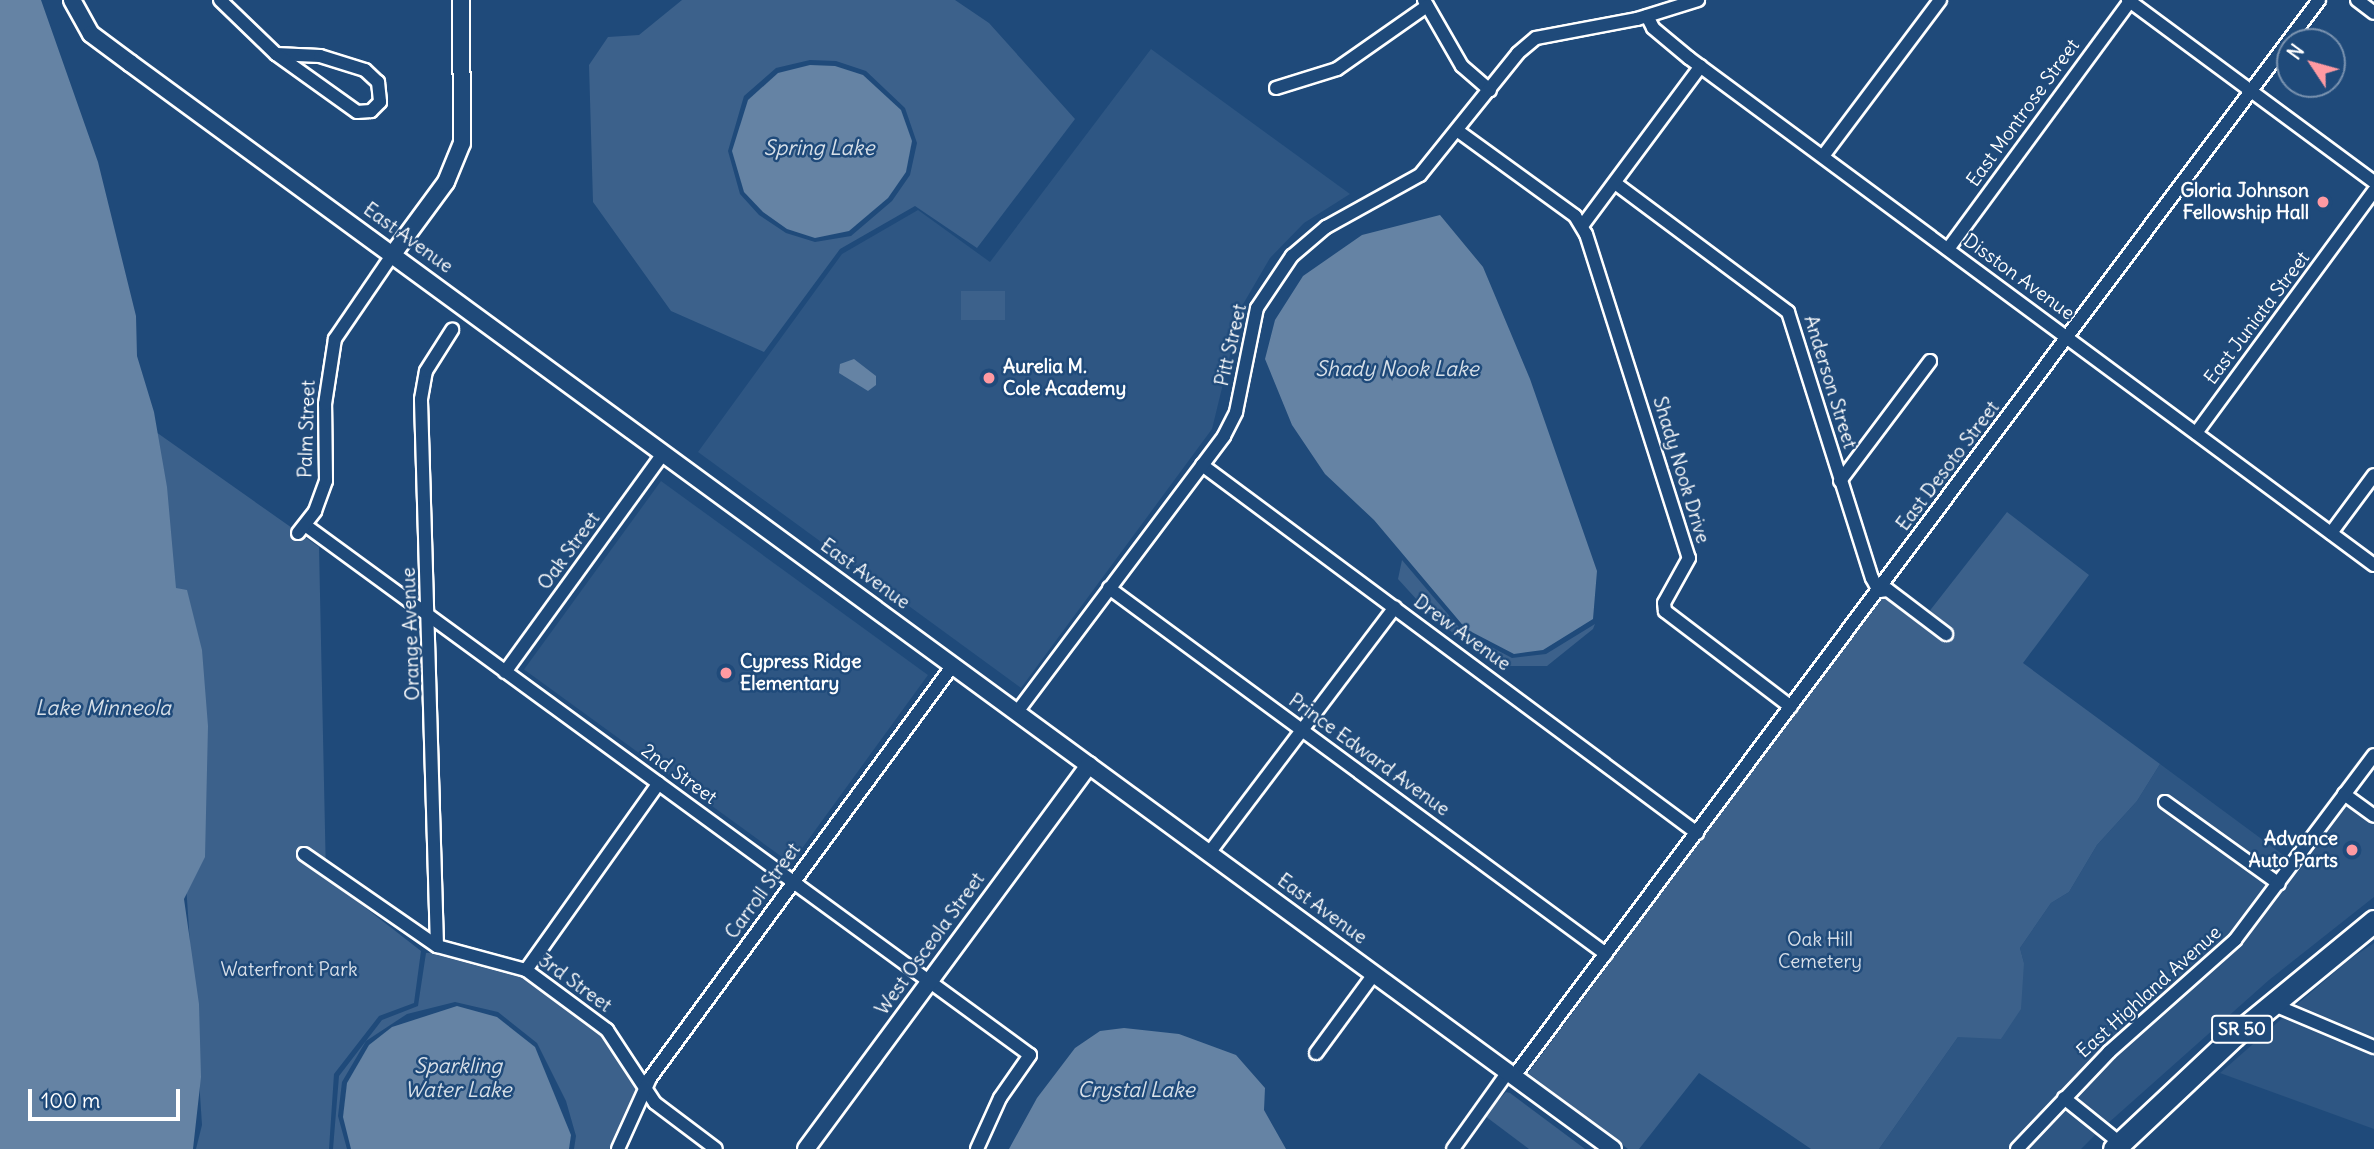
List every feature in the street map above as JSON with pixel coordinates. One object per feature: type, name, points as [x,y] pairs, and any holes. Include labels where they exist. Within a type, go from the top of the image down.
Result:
[{"type":"highway","name":"SR 50","points":[[2117,1146],[2272,1004],[2374,921]]},
{"type":"street","name":"East Avenue","points":[[72,0],[91,34],[1613,1149]]},
{"type":"street","points":[[220,0],[276,54],[357,111],[371,111],[380,102],[379,82],[365,70],[320,56],[276,54]]},
{"type":"street","points":[[393,254],[446,183],[462,143],[461,0]]},
{"type":"street","name":"Pitt Street","points":[[1017,712],[1233,421],[1252,322],[1276,274],[1326,227],[1410,183],[1458,131],[1518,53],[1536,38],[1647,16],[1698,0]]},
{"type":"street","points":[[1823,156],[1940,0]]},
{"type":"street","name":"East Desoto Street","points":[[1452,1149],[1606,954],[2319,0]]},
{"type":"street","points":[[2357,0],[2374,13]]},
{"type":"street","points":[[2129,1],[2374,182]]},
{"type":"street","name":"East Montrose Street","points":[[1948,249],[2129,1]]},
{"type":"street","points":[[1276,88],[1337,69],[1426,3],[1462,66],[1490,90]]},
{"type":"street","name":"Disston Avenue","points":[[1647,16],[1661,35],[1701,66],[2374,565]]},
{"type":"street","points":[[1458,131],[1582,226],[1701,66]]},
{"type":"street","name":"Anderson Street","points":[[1615,183],[1788,312],[1840,481],[1879,591]]},
{"type":"street","name":"East Juniata Street","points":[[2196,433],[2374,191]]},
{"type":"street","name":"Shady Nook Drive","points":[[1582,226],[1689,558],[1664,603],[1665,611],[1791,707]]},
{"type":"street","name":"Palm Street","points":[[301,529],[326,481],[325,404],[335,339],[393,254]]},
{"type":"street","name":"Orange Avenue","points":[[437,946],[421,399],[426,371],[452,330]]},
{"type":"street","points":[[1840,481],[1930,361]]},
{"type":"street","name":"Oak Street","points":[[505,672],[664,452]]},
{"type":"street","name":"Drew Avenue","points":[[1202,465],[1697,833]]},
{"type":"street","points":[[2331,533],[2374,475]]},
{"type":"street","name":"2nd Street","points":[[301,529],[429,616],[1030,1055],[1000,1097],[977,1149]]},
{"type":"street","name":"Prince Edward Avenue","points":[[1109,587],[1606,954]]},
{"type":"street","points":[[1879,591],[1888,590],[1946,634]]},
{"type":"street","points":[[1209,853],[1395,607]]},
{"type":"street","name":"Carroll Street","points":[[618,1149],[645,1090],[953,664]]},
{"type":"street","name":"East Highland Avenue","points":[[2017,1149],[2064,1098],[2216,961],[2279,884],[2374,755]]},
{"type":"street","name":"West Osceola Street","points":[[806,1149],[1089,765]]},
{"type":"street","points":[[526,970],[659,783]]},
{"type":"street","points":[[2344,794],[2374,816]]},
{"type":"street","points":[[2165,802],[2279,884]]},
{"type":"street","name":"3rd Street","points":[[304,854],[437,946],[526,970],[607,1030],[654,1103],[716,1149]]},
{"type":"street","points":[[1315,1053],[1374,974]]},
{"type":"street","points":[[2272,1004],[2374,1047]]},
{"type":"street","points":[[2064,1098],[2117,1146]]},
{"type":"shaded area","name":"Aurelia M. Cole Academy","points":[[1151,49],[1350,194],[1304,223],[1270,258],[1242,306],[1212,429],[1021,688],[698,452],[842,254],[918,210],[990,262]]},
{"type":"shaded area","name":"Cypress Ridge Elementary","points":[[661,481],[928,675],[791,863],[524,670]]},
{"type":"shaded area","points":[[2374,739],[2277,877],[2163,795],[2157,803],[2271,885],[2231,936],[2105,1048],[2009,1149],[1879,1149],[1958,1037],[2024,963],[2020,948],[2051,903],[2069,892],[2097,845],[2137,801],[2160,764],[2286,857]]},
{"type":"shaded area","points":[[2346,802],[2374,823],[2374,897],[2269,980],[2106,1125],[2072,1098],[2240,944]]},
{"type":"shaded area","points":[[2374,943],[2374,1042],[2294,1007],[2350,959]]},
{"type":"shaded area","points":[[2286,1015],[2374,1053],[2374,1129],[2220,1073]]},
{"type":"shaded area","points":[[2064,1105],[2098,1132],[2081,1149],[2024,1149]]},
{"type":"green space","points":[[682,0],[955,0],[989,23],[1075,119],[977,248],[915,206],[840,249],[764,352],[671,311],[593,202],[589,65],[608,37],[639,35]],"holes":[[[810,60],[836,61],[866,71],[905,108],[917,143],[910,175],[892,201],[851,236],[815,242],[786,233],[759,215],[740,194],[728,151],[744,96],[776,68]]]},
{"type":"green space","points":[[961,291],[1005,291],[1005,320],[961,320]]},
{"type":"green space","name":"Waterfront Park","points":[[156,432],[319,547],[326,877],[421,951],[414,1003],[379,1016],[334,1074],[329,1149],[196,1149],[202,1125]]},
{"type":"green space","name":"Oak Hill Cemetery","points":[[2007,512],[2089,575],[2023,663],[2160,764],[2137,801],[2097,845],[2069,892],[2051,903],[2020,948],[2024,963],[2021,1009],[2001,1039],[1958,1037],[1879,1149],[1811,1149],[1699,1073],[1639,1149],[1628,1149],[1528,1073],[1890,585],[1928,613]]},
{"type":"green space","points":[[1402,560],[1463,632],[1512,658],[1546,654],[1595,624],[1593,629],[1547,666],[1504,666],[1438,623],[1398,579]]},
{"type":"green space","points":[[439,952],[519,972],[603,1034],[638,1090],[611,1149],[574,1149],[576,1136],[566,1101],[537,1043],[498,1012],[455,1002],[407,1014],[366,1041],[342,1082],[338,1116],[347,1149],[333,1149],[339,1076],[382,1020],[418,1006],[426,953]]},
{"type":"green space","points":[[1506,1092],[1585,1149],[1529,1149],[1485,1116]]},
{"type":"water","name":"Lake Minneola","points":[[0,0],[41,0],[98,162],[136,316],[137,356],[154,412],[167,487],[176,588],[187,590],[202,650],[208,726],[205,857],[184,899],[199,1004],[201,1077],[193,1149],[0,1149]]},
{"type":"water","name":"Spring Lake","points":[[810,65],[835,66],[863,75],[901,110],[912,141],[906,172],[888,198],[849,231],[815,238],[787,229],[763,212],[744,192],[732,151],[748,100],[778,73]]},
{"type":"water","name":"Shady Nook Lake","points":[[1440,215],[1483,267],[1530,379],[1597,571],[1593,619],[1543,650],[1514,654],[1466,629],[1374,520],[1325,474],[1292,425],[1265,359],[1275,320],[1303,276],[1362,235]]},
{"type":"water","points":[[854,359],[876,376],[876,385],[868,391],[839,373],[840,364]]},
{"type":"water","name":"Sparkling Water Lake","points":[[457,1006],[497,1017],[535,1047],[571,1135],[569,1149],[351,1149],[343,1117],[347,1083],[369,1045],[392,1027]]},
{"type":"water","name":"Crystal Lake","points":[[1124,1028],[1179,1034],[1236,1055],[1265,1088],[1264,1110],[1286,1149],[1009,1149],[1037,1098],[1075,1048],[1100,1031]]},
{"type":"place","name":"Gloria Johnson Fellowship Hall","points":[[2323,202]]},
{"type":"place","name":"Aurelia M. Cole Academy","points":[[989,378]]},
{"type":"place","name":"Cypress Ridge Elementary","points":[[726,673]]},
{"type":"place","name":"Advance Auto Parts","points":[[2352,850]]}]
